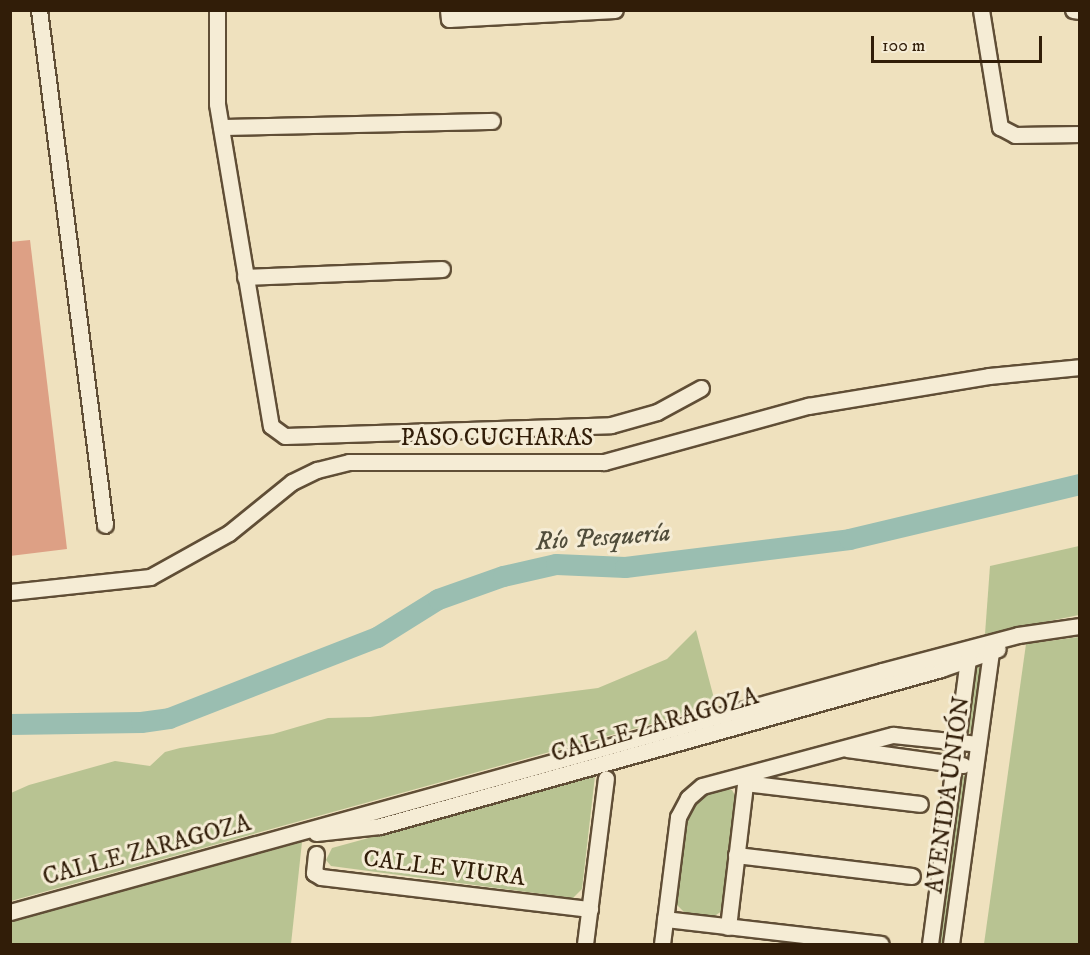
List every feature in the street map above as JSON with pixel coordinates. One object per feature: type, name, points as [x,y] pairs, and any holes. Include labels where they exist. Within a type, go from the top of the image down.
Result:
[{"type":"street","points":[[39,10],[105,525]]},
{"type":"street","points":[[217,10],[221,127],[266,411],[271,426],[285,436],[612,425],[657,412],[701,387]]},
{"type":"street","points":[[448,10],[449,19],[604,11]]},
{"type":"street","points":[[981,10],[1000,127],[1015,135],[1080,134]]},
{"type":"street","points":[[1073,10],[1080,11]]},
{"type":"street","points":[[221,127],[492,121]]},
{"type":"street","points":[[245,277],[442,269]]},
{"type":"street","name":"PASO CUCHARAS","points":[[10,592],[150,577],[229,533],[292,482],[331,466],[377,461],[604,462],[808,406],[978,377],[1080,367]]},
{"type":"street","name":"CALLE ZARAGOZA","points":[[612,754],[969,654],[1018,635],[1080,626]]},
{"type":"street","name":"AVENIDA UNIÓN","points":[[951,945],[991,647]]},
{"type":"street","name":"CALLE ZARAGOZA","points":[[10,912],[296,834],[941,669],[969,654]]},
{"type":"street","name":"AVENIDA UNIÓN","points":[[930,945],[969,654]]},
{"type":"street","points":[[941,669],[956,675],[965,688]]},
{"type":"street","points":[[662,945],[675,833],[684,803],[704,784],[746,777],[838,748],[893,735],[978,744]]},
{"type":"street","points":[[838,748],[975,766]]},
{"type":"street","points":[[746,777],[920,804]]},
{"type":"street","points":[[728,927],[746,777]]},
{"type":"street","points":[[585,945],[606,778]]},
{"type":"street","name":"CALLE VIURA","points":[[316,854],[314,873],[321,878],[590,909]]},
{"type":"street","points":[[736,855],[912,876]]},
{"type":"street","points":[[665,919],[881,945]]},
{"type":"green space","points":[[1079,546],[1079,615],[985,634],[990,566]]},
{"type":"green space","points":[[696,630],[716,706],[11,901],[11,793],[29,785],[115,761],[150,766],[165,752],[273,734],[328,718],[370,717],[598,688],[667,659]]},
{"type":"green space","points":[[1079,637],[1079,944],[984,944],[1026,644]]},
{"type":"green space","points":[[978,665],[981,669],[973,730],[969,733],[966,730],[974,668]]},
{"type":"green space","points":[[964,775],[967,779],[944,944],[937,944],[960,778]]},
{"type":"green space","points":[[595,776],[582,889],[573,898],[331,866],[326,860],[332,848]]},
{"type":"green space","points":[[719,788],[732,790],[736,797],[722,911],[713,917],[686,914],[677,905],[684,819],[697,799]]},
{"type":"green space","points":[[302,842],[291,944],[11,944],[11,922]]},
{"type":"building","points":[[30,240],[67,549],[10,556],[10,242]]},
{"type":"waterway","name":"Río Pesquería","points":[[10,724],[141,722],[169,718],[377,637],[438,599],[503,576],[556,564],[625,567],[849,539],[1080,484]]}]
